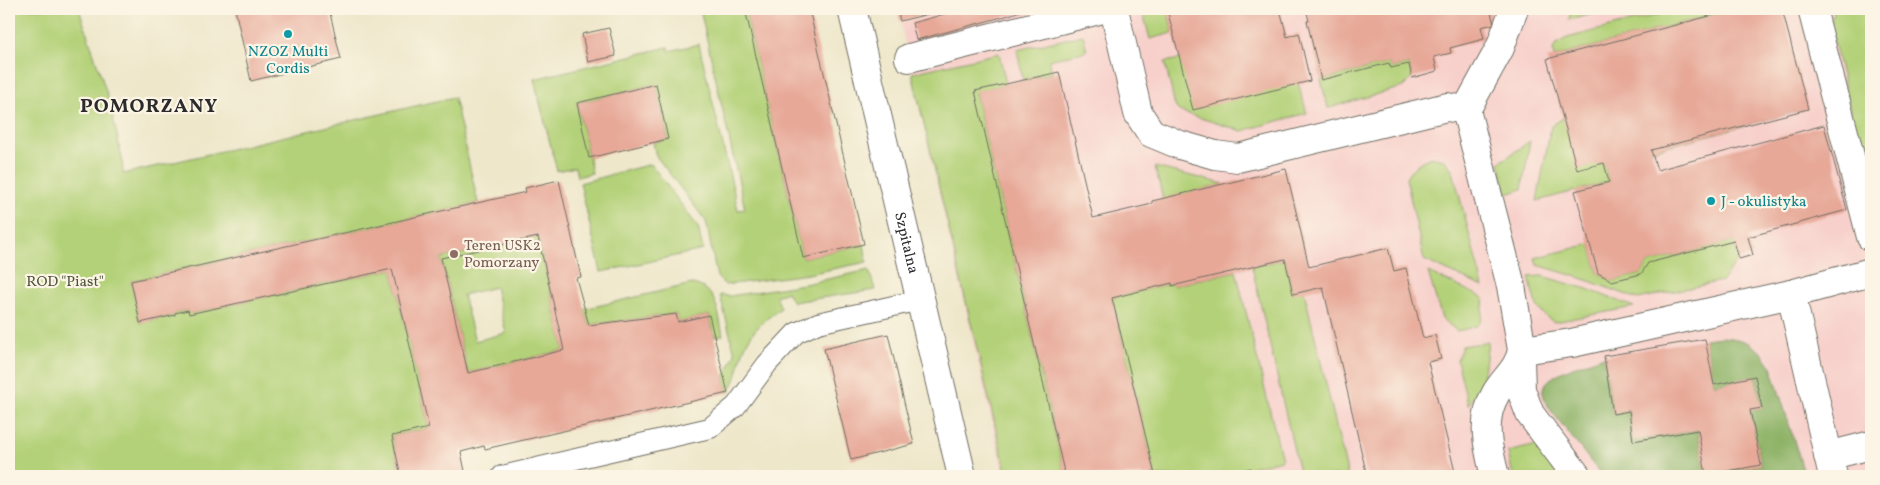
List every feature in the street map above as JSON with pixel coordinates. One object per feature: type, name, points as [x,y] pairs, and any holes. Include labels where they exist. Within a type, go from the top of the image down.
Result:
[{"type":"street","name":"Szpitalna","points":[[852,9],[962,476]]},
{"type":"street","points":[[909,58],[1104,9]]},
{"type":"street","points":[[1114,9],[1138,114],[1151,133],[1180,145],[1215,155],[1238,158],[1447,107],[1466,110]]},
{"type":"street","points":[[1514,9],[1500,48],[1466,110],[1511,286],[1521,355],[1521,390],[1530,414],[1577,476]]},
{"type":"street","points":[[1812,9],[1871,237]]},
{"type":"street","points":[[1495,476],[1487,443],[1486,419],[1496,394],[1521,355],[1791,294],[1871,272]]},
{"type":"street","points":[[1791,294],[1830,466],[1871,445]]},
{"type":"lane","points":[[502,476],[710,428],[736,406],[767,364],[796,333],[818,323],[920,300]]},
{"type":"shaded area","points":[[953,9],[1871,9],[1871,476],[1004,476],[900,22]]},
{"type":"green space","name":"ROD \"Piast\"","points":[[9,9],[79,9],[109,100],[122,158],[123,174],[454,97],[478,203],[131,281],[140,323],[188,310],[189,314],[392,269],[429,428],[392,436],[401,476],[9,476]]},
{"type":"green space","points":[[700,9],[745,9],[803,258],[864,244],[867,262],[808,274],[725,285],[717,277],[706,221],[656,156],[653,143],[668,139],[656,84],[577,103],[592,173],[577,177],[575,167],[557,171],[534,79],[668,47],[669,51],[699,44],[738,210],[745,209]]},
{"type":"green space","points":[[1142,9],[1167,9],[1173,33],[1150,39]]},
{"type":"green space","points":[[1571,9],[1613,9],[1569,20]]},
{"type":"green space","points":[[1680,9],[1736,9],[1554,57],[1553,50],[1555,45],[1567,38]]},
{"type":"green space","points":[[1761,9],[1776,9],[1803,110],[1604,163],[1609,182],[1537,201],[1551,126],[1563,118],[1576,114],[1781,88]]},
{"type":"green space","points":[[1835,9],[1870,9],[1871,13],[1871,166],[1865,173],[1829,21]]},
{"type":"green space","points":[[1083,35],[1087,51],[1049,60],[1052,73],[1023,80],[1017,50]]},
{"type":"green space","points":[[999,53],[1006,84],[975,92],[1065,476],[1007,476],[912,73]]},
{"type":"green space","points":[[1180,59],[1298,83],[1307,113],[1242,131],[1181,112],[1175,106],[1165,62]]},
{"type":"green space","points":[[1389,63],[1391,68],[1409,64],[1412,78],[1403,87],[1328,108],[1321,80]]},
{"type":"green space","points":[[1530,141],[1522,189],[1507,194],[1499,163]]},
{"type":"green space","points":[[1432,157],[1444,161],[1453,171],[1483,287],[1424,260],[1406,178],[1423,160]]},
{"type":"green space","points":[[651,164],[698,227],[703,250],[601,272],[580,183]]},
{"type":"green space","points":[[1155,167],[1224,184],[1163,199]]},
{"type":"green space","points":[[538,237],[564,350],[468,373],[441,258]],"holes":[[[495,287],[506,333],[475,341],[463,295]]]},
{"type":"green space","points":[[1733,241],[1739,259],[1722,281],[1638,299],[1578,277],[1537,265],[1535,258],[1590,244],[1598,273],[1612,281],[1641,274],[1648,263]]},
{"type":"green space","points":[[1285,259],[1293,293],[1304,291],[1348,476],[1283,476],[1299,472],[1252,267]]},
{"type":"green space","points":[[869,270],[875,290],[793,302],[787,292],[776,296],[781,308],[752,334],[743,351],[732,388],[728,393],[724,377],[735,354],[720,295],[730,296],[810,283]]},
{"type":"green space","points":[[1236,271],[1282,460],[1215,476],[1151,476],[1155,475],[1112,298],[1172,283],[1173,286]]},
{"type":"green space","points":[[1428,272],[1484,298],[1482,319],[1477,325],[1457,331],[1442,319]]},
{"type":"green space","points":[[1542,276],[1587,289],[1634,307],[1554,322],[1542,313],[1532,291],[1529,277]]},
{"type":"green space","points":[[692,284],[701,286],[712,296],[718,311],[723,335],[715,337],[709,315],[678,322],[676,314],[589,325],[584,309]]},
{"type":"green space","points":[[1721,337],[1745,341],[1761,352],[1771,366],[1805,476],[1640,476],[1636,471],[1629,476],[1602,476],[1549,408],[1544,397],[1543,389],[1552,378],[1569,369],[1604,356],[1613,413],[1629,411],[1633,441],[1698,430],[1706,475],[1761,465],[1750,410],[1762,408],[1755,376],[1714,385],[1705,339]]},
{"type":"green space","points":[[1488,342],[1483,381],[1468,405],[1457,360],[1462,346]]},
{"type":"green space","points":[[1537,445],[1558,476],[1513,476],[1508,452]]},
{"type":"building","name":"NZOZ Multi Cordis","points":[[235,9],[329,9],[341,59],[251,81]]},
{"type":"building","points":[[745,9],[809,9],[864,244],[803,258]]},
{"type":"building","points":[[897,9],[949,9],[900,21]]},
{"type":"building","points":[[963,9],[1026,9],[916,40],[912,23]]},
{"type":"building","points":[[1167,9],[1280,9],[1287,37],[1299,33],[1310,81],[1193,110]]},
{"type":"building","points":[[1306,9],[1490,9],[1494,24],[1481,27],[1484,39],[1450,48],[1451,53],[1434,57],[1437,71],[1412,78],[1409,64],[1391,68],[1389,63],[1321,80],[1307,21],[1309,21]]},
{"type":"building","points":[[1736,9],[1782,9],[1808,109],[1651,150],[1657,170],[1824,125],[1847,210],[1748,237],[1753,255],[1739,259],[1734,241],[1648,263],[1641,274],[1612,281],[1598,273],[1575,191],[1609,182],[1604,163],[1577,170],[1547,59]]},
{"type":"building","points":[[609,28],[616,56],[588,62],[582,34]]},
{"type":"building","points":[[1059,72],[1093,218],[1152,204],[1152,201],[1286,169],[1309,267],[1388,248],[1394,271],[1406,268],[1423,338],[1435,335],[1441,359],[1428,362],[1456,476],[1367,476],[1323,287],[1293,294],[1285,259],[1112,298],[1155,475],[1065,476],[975,91]]},
{"type":"building","points":[[656,84],[668,139],[589,158],[577,103]]},
{"type":"building","points":[[559,180],[581,277],[576,278],[589,325],[676,314],[678,322],[709,315],[728,393],[485,449],[484,446],[461,452],[466,476],[401,476],[392,436],[429,428],[392,269],[189,314],[188,310],[140,323],[131,281],[526,192],[525,188]],"holes":[[[538,237],[564,350],[468,373],[441,258]]]},
{"type":"building","points":[[888,334],[914,444],[851,460],[824,349]]},
{"type":"building","points":[[1705,339],[1714,385],[1755,376],[1762,408],[1750,410],[1761,465],[1706,475],[1698,430],[1633,441],[1629,411],[1613,414],[1604,356]]},
{"type":"building","points":[[1251,468],[1253,476],[1218,476]]},
{"type":"place","name":"NZOZ Multi Cordis","points":[[288,34]]},
{"type":"place","name":"J - okulistyka","points":[[1711,201]]},
{"type":"place","name":"Teren USK2 Pomorzany","points":[[454,254]]},
{"type":"district","name":"POMORZANY","points":[[149,105]]}]
